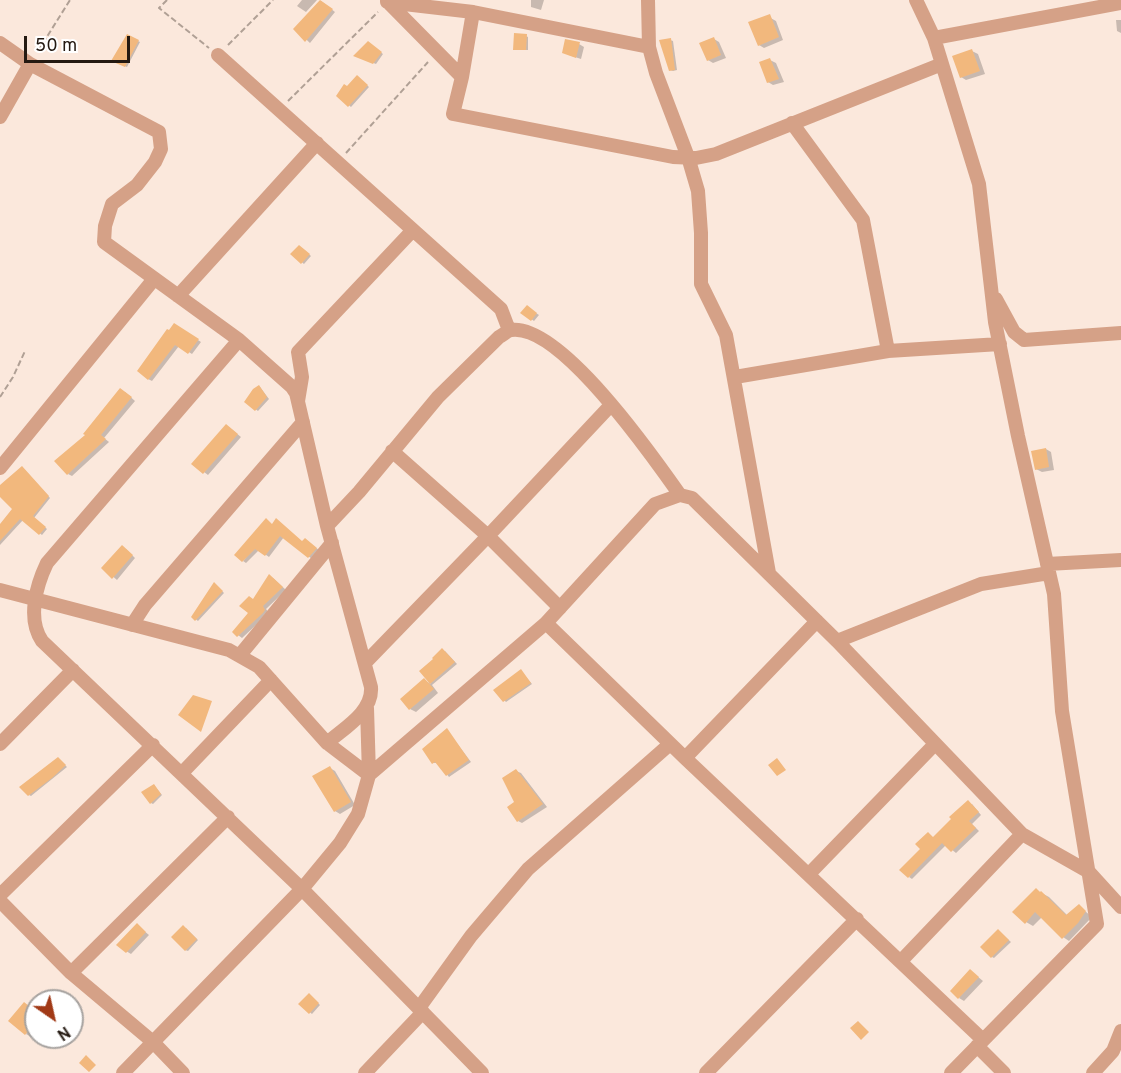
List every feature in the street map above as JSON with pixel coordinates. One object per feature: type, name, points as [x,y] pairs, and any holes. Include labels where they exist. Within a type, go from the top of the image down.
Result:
[{"type":"street","points":[[648,0],[649,47],[698,191],[701,284],[726,335],[769,573]]},
{"type":"street","points":[[916,0],[934,38],[979,184],[1000,344],[1018,436],[1054,594],[1062,711],[1097,924],[951,1073]]},
{"type":"street","points":[[386,1],[464,8],[649,47]]},
{"type":"street","points":[[386,1],[462,77]]},
{"type":"street","points":[[934,38],[1121,3]]},
{"type":"street","points":[[464,8],[462,77],[453,114],[661,155],[688,158],[716,154],[942,64]]},
{"type":"street","points":[[0,43],[30,64],[159,132],[161,149],[155,162],[137,185],[112,204],[105,226],[105,242],[240,340],[292,387],[298,402],[327,526],[372,696],[367,708],[369,775],[358,814],[340,843],[302,888],[123,1073]]},
{"type":"street","points":[[218,55],[501,309],[509,330]]},
{"type":"street","points":[[0,117],[30,64]]},
{"type":"street","points":[[792,123],[863,220],[888,351]]},
{"type":"street","points":[[178,296],[317,143]]},
{"type":"street","points":[[298,402],[302,377],[298,352],[413,230]]},
{"type":"street","points":[[0,468],[154,279]]},
{"type":"street","points":[[992,291],[1014,332],[1024,340],[1121,333]]},
{"type":"street","points":[[327,526],[359,492],[438,397],[509,330],[520,331],[552,345],[574,363],[647,448],[680,495]]},
{"type":"street","points":[[240,340],[47,563],[40,578],[33,619],[38,635],[302,888],[482,1073]]},
{"type":"street","points":[[735,377],[888,351],[1000,344]]},
{"type":"street","points":[[365,663],[611,405]]},
{"type":"street","points":[[132,625],[145,605],[303,422]]},
{"type":"street","points":[[392,451],[488,536],[560,608]]},
{"type":"street","points":[[369,775],[546,623],[655,504],[680,495],[692,498],[769,573],[1022,834],[1089,872],[1121,907]]},
{"type":"street","points":[[240,655],[332,543]]},
{"type":"street","points":[[837,641],[981,584],[1048,568],[1121,560]]},
{"type":"street","points":[[2,592],[230,650],[259,667],[327,743],[369,775]]},
{"type":"street","points":[[685,758],[817,621]]},
{"type":"street","points":[[546,623],[670,744],[901,961],[980,1043],[1004,1073]]},
{"type":"street","points":[[0,744],[73,670]]},
{"type":"street","points":[[182,773],[271,680]]},
{"type":"street","points":[[327,743],[367,708]]},
{"type":"street","points":[[365,1073],[421,1010],[471,936],[528,869],[670,744]]},
{"type":"street","points":[[809,874],[936,744]]},
{"type":"street","points":[[0,895],[153,745]]},
{"type":"street","points":[[71,973],[228,816]]},
{"type":"street","points":[[901,961],[1022,834]]},
{"type":"street","points":[[0,901],[71,973],[153,1042],[183,1073]]},
{"type":"street","points":[[706,1073],[857,919]]},
{"type":"street","points":[[1093,1073],[1113,1051],[1121,1031]]},
{"type":"path","points":[[30,64],[70,0]]},
{"type":"path","points":[[167,0],[159,8],[218,55],[273,0]]},
{"type":"path","points":[[280,110],[386,1]]},
{"type":"path","points":[[338,162],[436,52]]},
{"type":"path","points":[[0,397],[14,377],[25,351]]},
{"type":"building","points":[[320,0],[333,9],[305,42],[293,29]]},
{"type":"building","points":[[770,14],[779,37],[758,46],[748,22]]},
{"type":"building","points":[[514,33],[527,34],[526,50],[513,50]]},
{"type":"building","points":[[127,34],[139,40],[125,67],[111,61]]},
{"type":"building","points":[[714,37],[721,55],[707,61],[699,43]]},
{"type":"building","points":[[671,38],[675,70],[669,71],[659,40]]},
{"type":"building","points":[[565,39],[580,42],[576,58],[562,53]]},
{"type":"building","points":[[368,41],[382,52],[373,64],[353,56]]},
{"type":"building","points":[[972,49],[980,71],[960,78],[952,56]]},
{"type":"building","points":[[770,58],[779,79],[767,83],[759,62]]},
{"type":"building","points":[[357,75],[368,85],[348,107],[336,96],[344,84],[347,86]]},
{"type":"building","points":[[299,245],[310,254],[301,264],[290,254]]},
{"type":"building","points":[[527,305],[537,313],[531,321],[520,313]]},
{"type":"building","points":[[174,323],[199,339],[188,354],[175,345],[148,380],[137,371],[167,329],[169,330]]},
{"type":"building","points":[[259,385],[267,397],[255,411],[244,402],[253,389]]},
{"type":"building","points":[[120,388],[132,397],[101,435],[106,439],[67,475],[54,461],[85,435],[83,434]]},
{"type":"building","points":[[226,424],[238,434],[203,474],[191,464]]},
{"type":"building","points":[[1046,448],[1049,467],[1035,470],[1031,451]]},
{"type":"building","points":[[22,466],[49,496],[33,516],[46,527],[39,535],[20,519],[0,541],[0,524],[12,509],[0,497],[0,485]]},
{"type":"building","points":[[266,518],[272,524],[276,518],[302,541],[305,538],[317,548],[308,558],[280,536],[265,556],[255,549],[242,562],[234,555]]},
{"type":"building","points":[[122,545],[133,555],[112,579],[101,568]]},
{"type":"building","points":[[269,574],[283,587],[263,606],[265,610],[263,613],[237,637],[232,632],[248,613],[239,606],[249,596],[253,599]]},
{"type":"building","points":[[214,582],[223,591],[195,621],[191,617]]},
{"type":"building","points":[[442,648],[455,662],[430,684],[419,671]]},
{"type":"building","points":[[521,669],[531,683],[503,702],[493,690]]},
{"type":"building","points":[[424,678],[434,689],[409,710],[400,699]]},
{"type":"building","points":[[193,695],[212,701],[201,732],[178,715]]},
{"type":"building","points":[[447,728],[469,760],[446,776],[435,762],[432,764],[422,749]]},
{"type":"building","points":[[58,757],[66,765],[52,778],[28,796],[19,787]]},
{"type":"building","points":[[777,758],[786,770],[777,776],[768,765]]},
{"type":"building","points":[[330,766],[351,802],[334,812],[312,776]]},
{"type":"building","points":[[516,769],[543,804],[517,822],[507,807],[514,802],[502,778]]},
{"type":"building","points":[[154,784],[161,794],[150,804],[141,792]]},
{"type":"building","points":[[968,800],[979,812],[969,821],[976,828],[951,852],[942,843],[908,878],[899,870],[920,849],[915,844],[928,832],[933,837],[951,819],[949,817]]},
{"type":"building","points":[[1036,888],[1066,915],[1079,904],[1086,911],[1062,939],[1035,912],[1025,924],[1012,912]]},
{"type":"building","points":[[137,923],[146,932],[126,953],[116,945]]},
{"type":"building","points":[[183,925],[197,939],[185,951],[171,937]]},
{"type":"building","points":[[998,929],[1009,940],[991,958],[980,947]]},
{"type":"building","points":[[970,969],[979,977],[958,999],[950,991]]},
{"type":"building","points":[[309,993],[319,1003],[309,1014],[298,1004]]},
{"type":"building","points":[[24,1002],[24,1034],[8,1021]]},
{"type":"building","points":[[858,1021],[869,1032],[861,1040],[850,1028]]},
{"type":"building","points":[[86,1055],[96,1065],[89,1072],[79,1063]]}]
